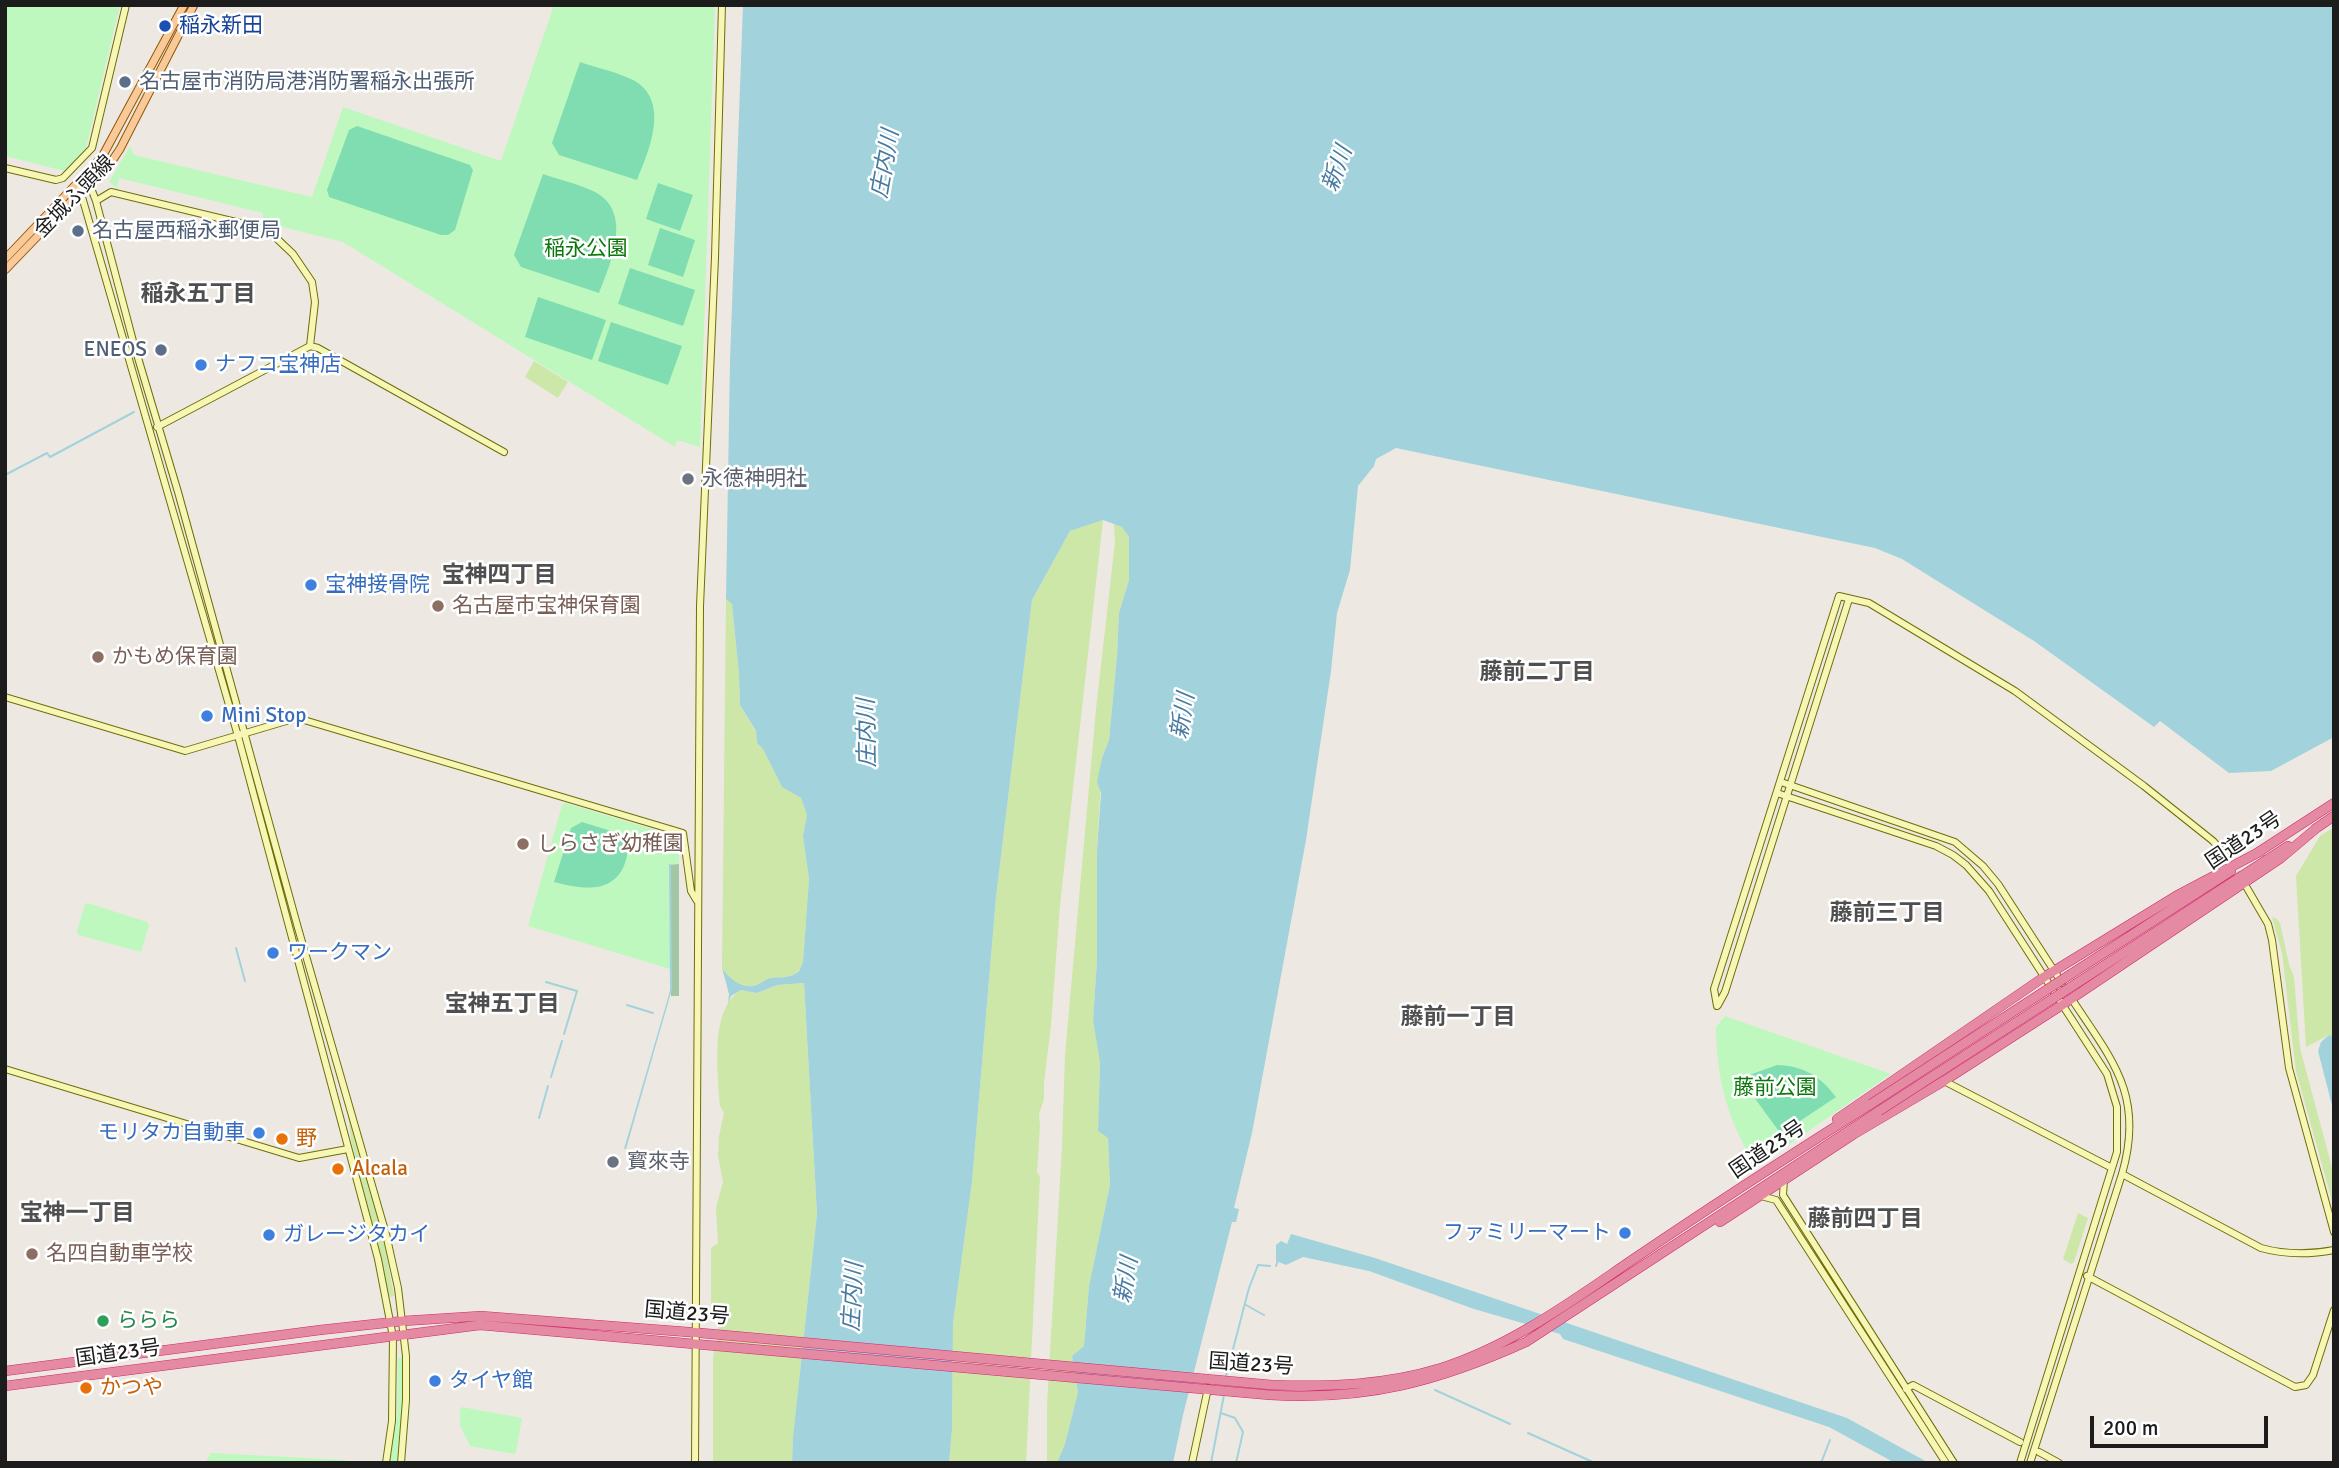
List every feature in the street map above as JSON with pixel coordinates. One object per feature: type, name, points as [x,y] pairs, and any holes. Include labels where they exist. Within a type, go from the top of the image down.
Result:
[{"type":"highway","name":"国道23号","points":[[5,1371],[391,1322],[481,1315],[534,1324],[1220,1385],[1359,1384],[1474,1361],[1536,1336],[1571,1314],[1880,1111],[2334,803]]},
{"type":"highway","name":"国道23号","points":[[1474,1361],[1559,1310],[1791,1154],[2334,816]]},
{"type":"highway","points":[[1586,1303],[1614,1290],[1854,1134],[1944,1082],[2062,1006],[2281,858],[2319,826]]},
{"type":"highway","points":[[1791,1154],[1854,1106],[2044,977],[2185,890],[2261,851]]},
{"type":"highway","name":"国道23号","points":[[5,1386],[480,1325],[534,1324]]},
{"type":"main road","name":"金城ふ頭線","points":[[5,271],[79,187],[110,146],[184,5]]},
{"type":"main road","name":"金城ふ頭線","points":[[5,259],[79,187],[89,183],[110,164],[194,5]]},
{"type":"street","points":[[5,168],[56,180],[63,178],[92,148],[126,5]]},
{"type":"street","points":[[695,1463],[700,606],[722,5]]},
{"type":"street","points":[[89,183],[241,735],[378,1259],[393,1337],[392,1421],[386,1463]]},
{"type":"street","points":[[79,187],[383,1224],[403,1321],[406,1400],[401,1463]]},
{"type":"street","points":[[96,201],[111,192],[265,229],[293,254],[308,272],[312,282],[315,302],[310,346]]},
{"type":"street","points":[[149,430],[310,346],[318,348],[503,453]]},
{"type":"street","points":[[1849,599],[1725,992],[1717,1006],[1714,989],[1839,596],[1869,603],[2015,691],[2144,786],[2213,841],[2227,857]]},
{"type":"street","points":[[5,697],[185,751],[293,719],[304,720],[683,833],[691,891],[698,903]]},
{"type":"street","points":[[1781,782],[1955,842],[1983,866],[1998,884],[2113,1060],[2122,1080],[2130,1121],[2129,1147],[2030,1463]]},
{"type":"street","points":[[1777,793],[1936,846],[1966,865],[1989,891],[2108,1074],[2115,1094],[2119,1139],[2020,1463]]},
{"type":"street","points":[[2247,888],[2268,925],[2272,940],[2289,1068],[2334,1232]]},
{"type":"street","points":[[5,1069],[299,1158],[348,1149]]},
{"type":"street","points":[[1944,1082],[2112,1168]]},
{"type":"street","points":[[2122,1174],[2261,1248],[2278,1253],[2305,1254],[2334,1250]]},
{"type":"street","points":[[1784,1180],[1783,1195],[1946,1463]]},
{"type":"street","points":[[1761,1196],[1776,1200],[1954,1463]]},
{"type":"street","points":[[2079,1274],[2295,1387],[2306,1385],[2313,1376],[2334,1310]]},
{"type":"street","points":[[1192,1463],[1207,1384]]},
{"type":"street","points":[[1904,1390],[1913,1385],[2020,1442]]},
{"type":"street","points":[[2039,1452],[2059,1463]]},
{"type":"green space","points":[[5,5],[120,5],[86,148],[64,171],[5,156]]},
{"type":"green space","name":"稲永公園","points":[[554,5],[715,5],[700,447],[677,440],[675,447],[343,242],[283,227],[278,232],[262,223],[263,213],[119,178],[117,188],[109,182],[130,146],[134,155],[312,197],[343,107],[501,161]]},
{"type":"green space","points":[[580,62],[633,80],[645,89],[651,100],[654,127],[637,180],[559,155],[552,143]]},
{"type":"green space","points":[[357,126],[470,165],[473,170],[455,230],[448,235],[441,235],[329,197],[327,190],[349,130]]},
{"type":"green space","points":[[543,174],[595,192],[607,201],[613,212],[616,239],[599,293],[521,267],[514,255]]},
{"type":"green space","points":[[658,183],[693,195],[680,231],[646,219]]},
{"type":"green space","points":[[660,228],[695,240],[683,277],[648,265]]},
{"type":"green space","points":[[630,268],[695,290],[683,326],[618,304]]},
{"type":"green space","points":[[538,297],[606,320],[592,360],[525,337]]},
{"type":"green space","points":[[611,322],[682,346],[668,385],[598,361]]},
{"type":"green space","points":[[534,361],[568,382],[558,398],[525,377]]},
{"type":"green space","points":[[1103,520],[1060,905],[1044,1099],[1039,1114],[1037,1172],[1040,1176],[1026,1463],[949,1463],[953,1323],[972,1182],[996,897],[1032,600],[1070,531]]},
{"type":"green space","points":[[1114,524],[1122,527],[1129,537],[1129,580],[1119,613],[1109,740],[1102,758],[1093,1020],[1100,1063],[1098,1131],[1108,1138],[1110,1185],[1089,1286],[1084,1346],[1072,1356],[1078,1392],[1065,1444],[1057,1463],[1047,1463],[1047,1404],[1065,1055],[1096,709],[1115,542]]},
{"type":"green space","points":[[726,599],[732,604],[740,705],[756,732],[757,743],[763,749],[782,787],[801,798],[807,815],[803,836],[809,879],[803,962],[794,974],[750,986],[736,982],[722,968]]},
{"type":"green space","points":[[565,803],[679,837],[679,864],[669,865],[670,969],[528,926],[562,805]]},
{"type":"green space","points":[[582,822],[627,836],[625,863],[620,873],[605,885],[585,888],[554,882],[571,828]]},
{"type":"green space","points":[[2334,827],[2334,1037],[2329,1035],[2306,1047],[2296,876],[2320,836]]},
{"type":"green space","points":[[671,864],[679,864],[679,996],[671,996]]},
{"type":"green space","points":[[85,904],[147,922],[149,925],[141,952],[78,935]]},
{"type":"green space","points":[[2272,917],[2280,923],[2294,977],[2300,1048],[2334,1175],[2334,1208],[2296,1071],[2282,953]]},
{"type":"green space","points":[[804,983],[817,1214],[792,1463],[713,1463],[713,1357],[720,1319],[711,1304],[711,1248],[718,1243],[716,1208],[723,1182],[718,1155],[724,1113],[720,1106],[718,1077],[720,1026],[731,999],[741,990],[757,993],[777,985]]},
{"type":"green space","name":"藤前公園","points":[[1725,1016],[1891,1074],[1778,1152],[1760,1147],[1750,1156],[1729,1110],[1720,1078],[1716,1027]]},
{"type":"green space","points":[[1777,1065],[1795,1067],[1811,1074],[1824,1083],[1836,1097],[1785,1131],[1778,1130],[1743,1082],[1752,1074]]},
{"type":"green space","points":[[348,1115],[383,1236],[394,1296],[389,1297],[351,1140]]},
{"type":"green space","points":[[2078,1213],[2088,1218],[2074,1262],[2071,1264],[2063,1259]]},
{"type":"green space","points":[[402,1357],[403,1411],[398,1455],[397,1463],[389,1463],[397,1416],[398,1358]]},
{"type":"green space","points":[[462,1407],[522,1418],[516,1452],[514,1454],[470,1446],[460,1425]]},
{"type":"green space","points":[[211,1453],[345,1460],[346,1461],[205,1463]]},
{"type":"water","points":[[743,5],[2334,5],[2334,737],[2271,771],[2229,773],[2160,721],[2154,727],[2034,641],[1902,559],[1875,548],[1396,448],[1376,459],[1374,466],[1358,486],[1350,570],[1337,613],[1306,840],[1252,1133],[1234,1208],[1239,1209],[1236,1222],[1232,1222],[1173,1463],[1057,1463],[1065,1444],[1078,1392],[1072,1356],[1084,1346],[1089,1286],[1110,1185],[1108,1138],[1098,1131],[1100,1063],[1093,1020],[1101,793],[1097,782],[1109,740],[1119,613],[1129,580],[1129,537],[1122,527],[1103,520],[1070,531],[1032,600],[996,897],[972,1182],[953,1323],[949,1463],[792,1463],[817,1214],[804,983],[777,985],[757,993],[741,990],[731,996],[728,1004],[729,994],[722,968],[732,980],[746,986],[790,976],[799,971],[803,962],[809,879],[803,836],[807,815],[801,798],[782,787],[763,749],[757,743],[756,731],[740,705],[732,604],[726,599],[730,360]]},
{"type":"water","points":[[669,864],[672,989],[624,1149],[670,991]]},
{"type":"water","points":[[2329,1035],[2334,1037],[2334,1113],[2318,1051],[2321,1042]]},
{"type":"water","points":[[1291,1234],[1375,1258],[1847,1418],[1929,1463],[1895,1463],[1829,1427],[1563,1339],[1560,1334],[1474,1309],[1369,1271],[1303,1257],[1286,1265],[1276,1261],[1276,1245],[1281,1241],[1287,1244]]},
{"type":"waterway","points":[[5,475],[47,453],[50,457],[134,412]]},
{"type":"waterway","points":[[236,948],[245,981]]},
{"type":"waterway","points":[[546,982],[577,991],[564,1034]]},
{"type":"waterway","points":[[627,1005],[653,1013]]},
{"type":"waterway","points":[[551,1077],[562,1041]]},
{"type":"waterway","points":[[539,1118],[548,1086]]},
{"type":"waterway","points":[[1276,1266],[1278,1260]]},
{"type":"waterway","points":[[1226,1376],[1249,1288],[1258,1265],[1270,1266]]},
{"type":"waterway","points":[[1246,1305],[1264,1315]]},
{"type":"waterway","points":[[1435,1390],[1510,1424]]},
{"type":"waterway","points":[[1211,1463],[1224,1395]]},
{"type":"waterway","points":[[1221,1413],[1235,1418],[1243,1432],[1236,1463]]},
{"type":"waterway","points":[[1528,1433],[1595,1463]]},
{"type":"waterway","points":[[1821,1463],[1830,1440]]},
{"type":"tunnel","points":[[2227,857],[2242,880]]},
{"type":"place","name":"稲永新田","points":[[165,26]]},
{"type":"place","name":"名古屋市消防局港消防署稲永出張所","points":[[125,82]]},
{"type":"place","name":"名古屋西稲永郵便局","points":[[78,231]]},
{"type":"place","name":"ENEOS","points":[[161,350]]},
{"type":"place","name":"ナフコ宝神店","points":[[201,365]]},
{"type":"place","name":"永徳神明社","points":[[688,479]]},
{"type":"place","name":"宝神接骨院","points":[[311,585]]},
{"type":"place","name":"名古屋市宝神保育園","points":[[438,606]]},
{"type":"place","name":"かもめ保育園","points":[[98,657]]},
{"type":"place","name":"Mini Stop","points":[[207,716]]},
{"type":"place","name":"しらさぎ幼稚園","points":[[523,844]]},
{"type":"place","name":"ワークマン","points":[[273,953]]},
{"type":"place","name":"モリタカ自動車","points":[[259,1133]]},
{"type":"place","name":"野","points":[[282,1139]]},
{"type":"place","name":"寳來寺","points":[[613,1162]]},
{"type":"place","name":"Alcala","points":[[338,1169]]},
{"type":"place","name":"ファミリーマート","points":[[1625,1233]]},
{"type":"place","name":"ガレージタカイ","points":[[269,1235]]},
{"type":"place","name":"名四自動車学校","points":[[32,1254]]},
{"type":"place","name":"ららら","points":[[103,1321]]},
{"type":"place","name":"タイヤ館","points":[[435,1381]]},
{"type":"place","name":"かつや","points":[[86,1388]]},
{"type":"district","name":"稲永五丁目","points":[[198,295]]},
{"type":"district","name":"宝神四丁目","points":[[499,576]]},
{"type":"district","name":"藤前二丁目","points":[[1537,673]]},
{"type":"district","name":"藤前三丁目","points":[[1887,914]]},
{"type":"district","name":"宝神五丁目","points":[[502,1005]]},
{"type":"district","name":"藤前一丁目","points":[[1458,1018]]},
{"type":"district","name":"宝神一丁目","points":[[77,1214]]},
{"type":"district","name":"藤前四丁目","points":[[1865,1220]]},
{"type":"water label","name":"庄内川","points":[[886,164]]},
{"type":"water label","name":"新川","points":[[1338,169]]},
{"type":"water label","name":"新川","points":[[1184,716]]},
{"type":"water label","name":"庄内川","points":[[868,733]]},
{"type":"water label","name":"新川","points":[[1127,1280]]},
{"type":"water label","name":"庄内川","points":[[854,1297]]}]
